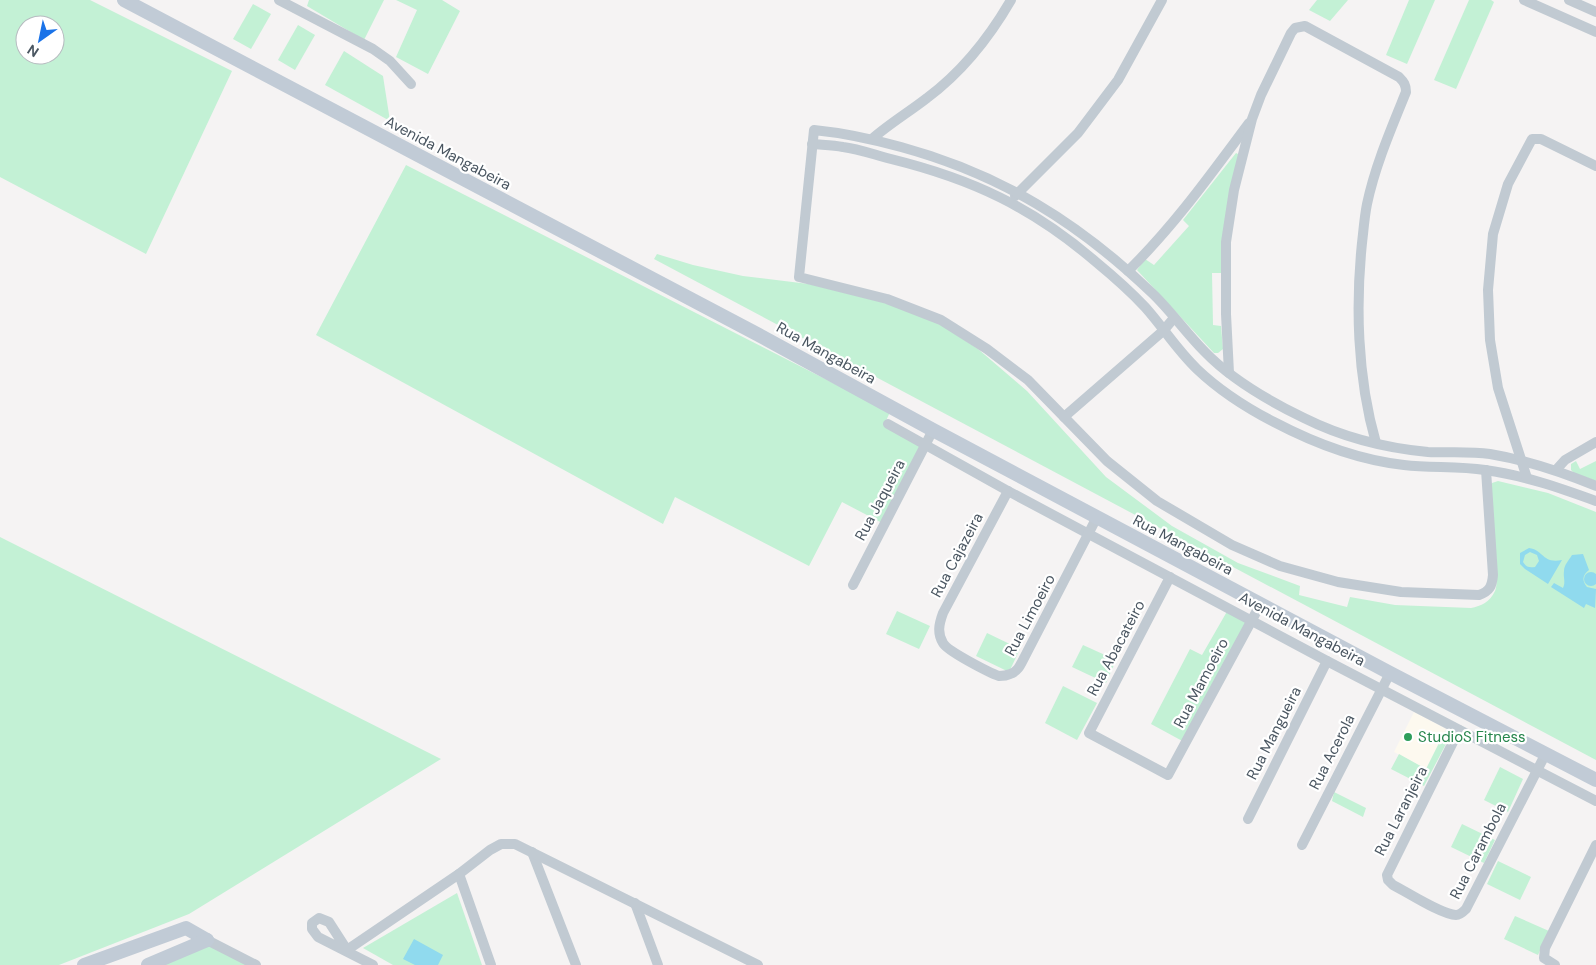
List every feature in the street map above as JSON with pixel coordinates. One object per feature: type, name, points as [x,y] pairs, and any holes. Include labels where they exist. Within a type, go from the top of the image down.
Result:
[{"type":"street","name":"Avenida Mangabeira","points":[[124,0],[757,334]]},
{"type":"street","points":[[279,0],[373,50],[390,61],[412,84]]},
{"type":"street","points":[[872,139],[928,98],[961,69],[997,23],[1011,0]]},
{"type":"street","points":[[1011,202],[1017,192],[1032,180],[1078,133],[1118,80],[1162,0]]},
{"type":"street","points":[[1524,0],[1596,32]]},
{"type":"street","points":[[1569,0],[1596,12]]},
{"type":"street","points":[[1229,373],[1226,314],[1226,242],[1234,190],[1252,119],[1261,95],[1291,33],[1296,28],[1305,26],[1399,77],[1406,86],[1406,92],[1382,154],[1367,204],[1359,270],[1359,316],[1364,385],[1376,443]]},
{"type":"street","points":[[1128,271],[1149,251],[1182,213],[1252,119]]},
{"type":"street","points":[[1486,470],[1493,575],[1492,584],[1487,592],[1480,595],[1401,592],[1338,582],[1280,566],[1232,545],[1157,501],[1108,462],[1028,380],[987,348],[941,320],[888,299],[799,277],[814,130],[872,139],[923,153],[974,171],[1017,192],[1079,230],[1128,271],[1153,294],[1205,353],[1229,373],[1303,418],[1326,428],[1376,443],[1402,449],[1430,452],[1490,454],[1556,470],[1596,486]]},
{"type":"street","points":[[1527,478],[1498,388],[1490,340],[1488,290],[1493,234],[1508,184],[1532,139],[1540,139],[1596,166]]},
{"type":"street","points":[[812,144],[844,147],[924,167],[975,185],[1011,202],[1040,219],[1114,277],[1145,307],[1163,331],[1197,369],[1231,396],[1271,421],[1300,435],[1359,456],[1422,467],[1456,467],[1486,470],[1527,478],[1596,501]]},
{"type":"street","points":[[1064,417],[1163,331],[1174,318]]},
{"type":"street","name":"Rua Mangabeira","points":[[757,334],[1260,605],[1596,780]]},
{"type":"street","points":[[1300,435],[1303,418]]},
{"type":"street","name":"Avenida Mangabeira","points":[[888,424],[1008,491],[1327,661],[1596,801]]},
{"type":"street","name":"Rua Jaqueira","points":[[853,584],[933,430]]},
{"type":"street","points":[[1556,470],[1569,457],[1596,442]]},
{"type":"street","name":"Rua Cajazeira","points":[[939,635],[942,613],[1008,491]]},
{"type":"street","name":"Rua Limoeiro","points":[[939,635],[944,645],[954,653],[1000,676],[1010,675],[1017,670],[1090,534],[1097,517]]},
{"type":"street","name":"Rua Abacateiro","points":[[1168,775],[1088,733],[1170,577]]},
{"type":"street","name":"Rua Mamoeiro","points":[[1168,775],[1260,605]]},
{"type":"street","name":"Rua Mangueira","points":[[1248,818],[1327,661]]},
{"type":"street","name":"Rua Acerola","points":[[1302,845],[1390,674]]},
{"type":"street","name":"Rua Laranjeira","points":[[1388,880],[1389,869],[1459,730]]},
{"type":"street","name":"Rua Carambola","points":[[1388,880],[1393,885],[1445,912],[1455,915],[1462,914],[1545,755]]},
{"type":"street","points":[[373,965],[347,950],[501,844],[515,844],[532,852],[635,903],[747,962],[758,965]]},
{"type":"street","points":[[1555,965],[1544,958],[1545,948],[1596,845]]},
{"type":"street","points":[[532,852],[576,965]]},
{"type":"street","points":[[459,874],[491,965]]},
{"type":"street","points":[[635,903],[658,965]]},
{"type":"street","points":[[84,965],[186,928],[256,965]]},
{"type":"street","points":[[148,965],[207,940]]},
{"type":"shaded area","points":[[1414,712],[1446,729],[1426,769],[1394,752]]},
{"type":"green space","points":[[0,0],[90,0],[232,71],[146,254],[0,177]]},
{"type":"green space","points":[[309,0],[384,0],[364,40],[307,6]]},
{"type":"green space","points":[[396,0],[442,0],[460,11],[428,74],[396,57],[417,10]]},
{"type":"green space","points":[[1317,0],[1348,0],[1330,21],[1309,10]]},
{"type":"green space","points":[[1409,0],[1435,0],[1407,64],[1386,55]]},
{"type":"green space","points":[[1469,0],[1491,0],[1494,2],[1456,89],[1434,80]]},
{"type":"green space","points":[[253,4],[271,14],[251,49],[233,39]]},
{"type":"green space","points":[[298,25],[315,35],[295,70],[278,60]]},
{"type":"green space","points":[[344,51],[383,76],[390,121],[325,85]]},
{"type":"green space","points":[[1236,153],[1240,155],[1221,273],[1212,273],[1213,325],[1221,326],[1223,349],[1218,353],[1214,353],[1137,270],[1145,259],[1154,265],[1189,226],[1183,220]]},
{"type":"green space","points":[[406,165],[890,412],[885,423],[926,445],[884,524],[842,502],[809,566],[675,497],[663,524],[316,335]]},
{"type":"green space","points":[[657,254],[693,265],[743,276],[833,287],[890,302],[934,320],[978,349],[1027,391],[1106,477],[1172,526],[1238,563],[1300,586],[1299,595],[1347,607],[1350,597],[1395,605],[1475,607],[1482,605],[1491,598],[1497,583],[1489,489],[1492,483],[1498,481],[1548,493],[1596,512],[1596,760],[654,259]]},
{"type":"green space","points":[[1576,461],[1580,469],[1596,461],[1596,481],[1574,473],[1571,470],[1571,464]]},
{"type":"green space","points":[[0,537],[441,759],[189,914],[59,965],[0,965]]},
{"type":"green space","points":[[1229,608],[1252,620],[1186,743],[1151,724],[1190,649],[1202,655]]},
{"type":"green space","points":[[897,611],[930,626],[919,649],[886,634]]},
{"type":"green space","points":[[987,633],[1020,649],[1009,672],[976,656]]},
{"type":"green space","points":[[1083,645],[1116,660],[1106,683],[1072,667]]},
{"type":"green space","points":[[1063,686],[1097,703],[1077,740],[1045,723]]},
{"type":"green space","points":[[1441,739],[1447,742],[1424,786],[1391,769],[1399,754],[1426,769]]},
{"type":"green space","points":[[1500,767],[1523,779],[1508,812],[1484,800]]},
{"type":"green space","points":[[1334,792],[1366,808],[1363,817],[1332,801]]},
{"type":"green space","points":[[1462,824],[1495,840],[1484,863],[1451,847]]},
{"type":"green space","points":[[1498,861],[1531,877],[1520,900],[1487,884]]},
{"type":"green space","points":[[457,893],[482,965],[393,965],[363,948]]},
{"type":"green space","points":[[1515,916],[1549,931],[1538,955],[1504,939]]},
{"type":"green space","points":[[207,940],[256,965],[148,965]]},
{"type":"water","points":[[1529,548],[1538,551],[1551,560],[1562,560],[1548,584],[1520,564],[1520,553]],"holes":[[[1530,552],[1537,555],[1539,561],[1535,567],[1528,567],[1523,562],[1525,555]]]},
{"type":"water","points":[[1583,554],[1589,570],[1584,576],[1584,583],[1587,587],[1596,589],[1595,608],[1586,604],[1584,608],[1551,587],[1554,583],[1563,588],[1564,569],[1567,563],[1572,555]]},
{"type":"water","points":[[1591,572],[1596,574],[1598,579],[1596,584],[1591,586],[1586,584],[1584,579],[1586,574]]},
{"type":"water","points":[[414,939],[443,955],[438,965],[415,965],[403,959]]},
{"type":"place","name":"StudioS Fitness","points":[[1408,737]]}]
